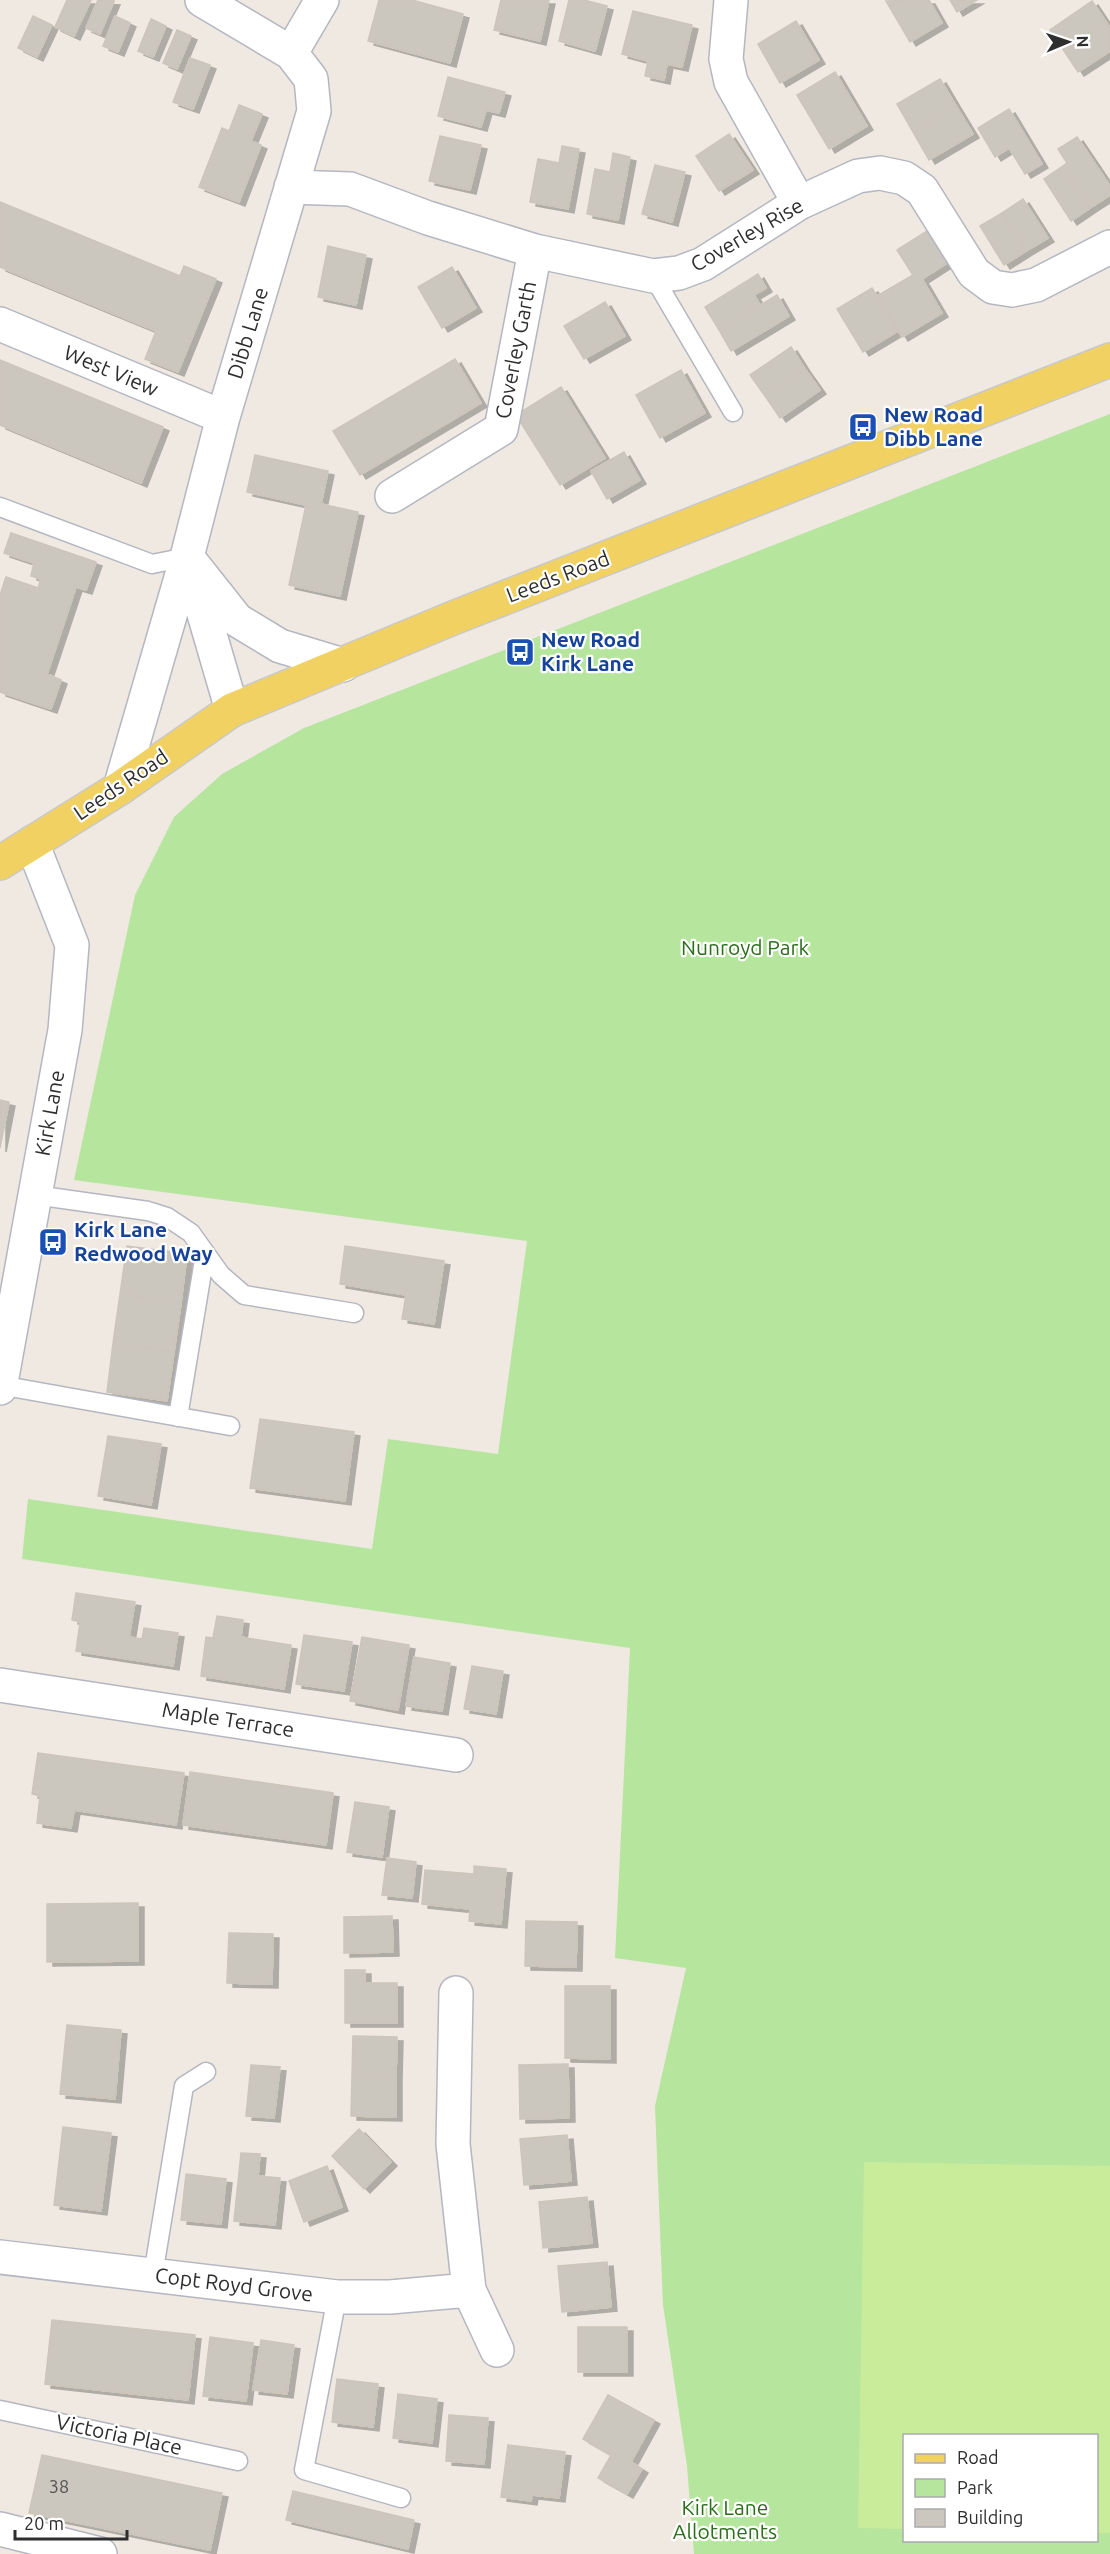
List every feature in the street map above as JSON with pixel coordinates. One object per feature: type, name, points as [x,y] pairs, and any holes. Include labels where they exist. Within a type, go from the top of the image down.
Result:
[{"type":"main road","name":"Leeds Road","points":[[0,863],[120,788],[232,710],[463,614],[1110,360]]},
{"type":"street","points":[[202,0],[291,53],[322,0]]},
{"type":"street","points":[[731,0],[726,59],[731,82],[799,203]]},
{"type":"street","name":"Dibb Lane","points":[[120,788],[187,557],[223,417],[314,111],[311,79],[291,53]]},
{"type":"street","name":"Coverley Rise","points":[[291,187],[350,189],[428,218],[535,251],[653,276],[679,273],[703,264],[799,203],[858,176],[880,173],[904,178],[922,190],[974,273],[993,287],[1012,290],[1036,285],[1110,247]]},
{"type":"street","name":"Coverley Garth","points":[[392,496],[501,429],[535,251]]},
{"type":"street","name":"West View","points":[[0,324],[223,417]]},
{"type":"street","points":[[187,557],[237,620],[280,646],[343,665]]},
{"type":"street","points":[[187,557],[232,710]]},
{"type":"street","name":"Kirk Lane","points":[[0,1386],[65,1030],[72,945],[32,843]]},
{"type":"street","name":"Maple Terrace","points":[[0,1685],[456,1755]]},
{"type":"street","points":[[456,1993],[453,2144],[469,2290],[497,2350]]},
{"type":"street","name":"Copt Royd Grove","points":[[0,2258],[337,2297],[390,2297],[469,2290]]},
{"type":"street","points":[[0,2529],[100,2554]]},
{"type":"lane","points":[[653,276],[733,412]]},
{"type":"lane","points":[[0,507],[152,564],[187,557]]},
{"type":"lane","points":[[34,1195],[148,1211],[166,1217],[191,1233],[221,1275],[244,1295],[354,1313]]},
{"type":"lane","points":[[178,1417],[205,1254]]},
{"type":"lane","points":[[0,1386],[230,1426]]},
{"type":"lane","points":[[153,2275],[184,2086],[206,2072]]},
{"type":"lane","points":[[337,2297],[304,2470],[401,2498]]},
{"type":"lane","name":"Victoria Place","points":[[0,2410],[238,2461]]},
{"type":"green space","name":"Nunroyd Park","points":[[1110,414],[1110,2554],[694,2554],[687,2466],[663,2305],[655,2106],[686,1968],[615,1958],[630,1648],[22,1559],[28,1499],[372,1549],[388,1439],[498,1454],[527,1241],[74,1180],[135,895],[174,817],[222,774],[304,728]]},
{"type":"green space","points":[[864,2162],[1110,2166],[1110,2533],[1098,2533],[1098,2434],[903,2434],[903,2529],[858,2528]]},
{"type":"building","points":[[67,0],[91,0],[74,36],[55,27]]},
{"type":"building","points":[[98,0],[114,1],[100,34],[86,28]]},
{"type":"building","points":[[379,0],[412,0],[463,14],[450,63],[368,41]]},
{"type":"building","points":[[501,0],[549,0],[540,41],[494,30]]},
{"type":"building","points":[[569,0],[584,0],[607,6],[595,51],[559,41]]},
{"type":"building","points":[[929,0],[942,23],[910,42],[886,1]]},
{"type":"building","points":[[950,0],[977,0],[957,12]]},
{"type":"building","points":[[1092,1],[1106,22],[1064,51],[1050,30]]},
{"type":"building","points":[[633,11],[692,25],[682,67],[667,64],[664,80],[645,76],[648,61],[622,54]]},
{"type":"building","points":[[33,16],[52,25],[37,57],[18,48]]},
{"type":"building","points":[[115,16],[130,23],[118,52],[103,46]]},
{"type":"building","points":[[151,19],[166,26],[153,57],[138,51]]},
{"type":"building","points":[[796,21],[819,60],[780,83],[758,44]]},
{"type":"building","points":[[1106,22],[1110,28],[1110,51],[1078,72],[1064,51]]},
{"type":"building","points":[[177,30],[191,36],[177,69],[163,63]]},
{"type":"building","points":[[190,58],[210,65],[193,109],[173,102]]},
{"type":"building","points":[[835,72],[867,126],[829,149],[797,95]]},
{"type":"building","points":[[448,77],[505,92],[499,113],[486,110],[481,127],[438,116]]},
{"type":"building","points":[[940,79],[956,106],[913,132],[897,104]]},
{"type":"building","points":[[239,105],[262,114],[251,141],[261,145],[239,202],[199,187],[222,128],[229,131]]},
{"type":"building","points":[[956,106],[973,134],[929,160],[913,132]]},
{"type":"building","points":[[1009,109],[1042,164],[1025,174],[1009,148],[995,157],[978,128]]},
{"type":"building","points":[[729,134],[753,170],[719,191],[696,156]]},
{"type":"building","points":[[440,136],[481,145],[470,190],[429,181]]},
{"type":"building","points":[[1077,137],[1110,186],[1110,195],[1090,208],[1063,166],[1067,163],[1058,149]]},
{"type":"building","points":[[562,146],[579,149],[568,209],[530,202],[538,159],[559,163]]},
{"type":"building","points":[[613,153],[630,157],[618,220],[587,214],[595,169],[610,172]]},
{"type":"building","points":[[655,165],[685,172],[672,222],[642,214]]},
{"type":"building","points":[[1063,166],[1090,208],[1071,221],[1044,179]]},
{"type":"building","points":[[1023,199],[1048,238],[1026,251],[1002,213]]},
{"type":"building","points":[[0,202],[180,276],[184,266],[216,279],[178,372],[145,359],[156,331],[0,267]]},
{"type":"building","points":[[1002,213],[1026,251],[1004,265],[980,226]]},
{"type":"building","points":[[927,231],[947,263],[922,279],[942,313],[902,337],[877,296],[913,275],[897,250]]},
{"type":"building","points":[[328,246],[366,255],[356,305],[318,297]]},
{"type":"building","points":[[452,267],[476,308],[442,328],[418,287]]},
{"type":"building","points":[[758,274],[766,288],[754,295],[760,305],[719,330],[705,307]]},
{"type":"building","points":[[872,288],[898,331],[863,352],[837,309]]},
{"type":"building","points":[[777,295],[789,316],[731,351],[719,330]]},
{"type":"building","points":[[605,302],[625,336],[584,359],[564,326]]},
{"type":"building","points":[[791,347],[805,369],[765,396],[750,375]]},
{"type":"building","points":[[455,359],[481,403],[360,475],[333,431]]},
{"type":"building","points":[[0,360],[163,427],[141,483],[0,425]]},
{"type":"building","points":[[805,369],[820,390],[780,418],[765,396]]},
{"type":"building","points":[[681,370],[705,413],[660,438],[636,395]]},
{"type":"building","points":[[561,387],[605,458],[560,485],[516,415]]},
{"type":"building","points":[[624,452],[640,480],[607,499],[591,471]]},
{"type":"building","points":[[255,455],[328,471],[321,504],[358,512],[340,596],[289,585],[306,505],[247,492]]},
{"type":"building","points":[[11,533],[96,562],[86,590],[76,587],[47,674],[61,680],[51,709],[0,692],[0,595],[6,577],[38,588],[41,579],[31,576],[34,563],[4,553]]},
{"type":"building","points":[[0,1100],[9,1102],[0,1148]]},
{"type":"building","points":[[127,1246],[187,1254],[181,1303],[120,1294]]},
{"type":"building","points":[[345,1246],[444,1261],[434,1324],[402,1319],[406,1295],[340,1284]]},
{"type":"building","points":[[120,1294],[181,1303],[174,1352],[113,1343]]},
{"type":"building","points":[[113,1343],[174,1352],[167,1401],[107,1392]]},
{"type":"building","points":[[260,1419],[354,1432],[345,1501],[250,1488]]},
{"type":"building","points":[[108,1436],[161,1444],[151,1505],[98,1496]]},
{"type":"building","points":[[76,1593],[135,1602],[129,1637],[142,1639],[144,1628],[178,1633],[173,1666],[76,1651],[80,1622],[72,1620]]},
{"type":"building","points":[[217,1616],[243,1620],[241,1637],[291,1645],[284,1689],[201,1676],[206,1637],[213,1638]]},
{"type":"building","points":[[304,1635],[352,1642],[344,1691],[296,1684]]},
{"type":"building","points":[[362,1637],[409,1645],[398,1710],[350,1701]]},
{"type":"building","points":[[414,1657],[450,1663],[442,1711],[406,1706]]},
{"type":"building","points":[[472,1666],[503,1671],[496,1714],[464,1709]]},
{"type":"building","points":[[38,1753],[184,1773],[176,1825],[74,1810],[71,1828],[37,1823],[40,1796],[32,1794]]},
{"type":"building","points":[[190,1772],[333,1793],[326,1845],[183,1825]]},
{"type":"building","points":[[355,1802],[389,1807],[382,1857],[347,1852]]},
{"type":"building","points":[[387,1858],[416,1862],[412,1898],[382,1895]]},
{"type":"building","points":[[474,1866],[506,1869],[501,1924],[469,1921],[470,1909],[422,1904],[425,1870],[474,1874]]},
{"type":"building","points":[[138,1903],[138,1961],[47,1962],[47,1904]]},
{"type":"building","points":[[392,1916],[393,1952],[344,1953],[344,1917]]},
{"type":"building","points":[[526,1921],[577,1922],[576,1967],[525,1966]]},
{"type":"building","points":[[229,1933],[273,1934],[272,1984],[227,1983]]},
{"type":"building","points":[[345,1970],[365,1970],[365,1983],[397,1983],[397,2023],[345,2023]]},
{"type":"building","points":[[565,1986],[610,1986],[610,2059],[565,2058]]},
{"type":"building","points":[[67,2025],[121,2030],[115,2099],[60,2094]]},
{"type":"building","points":[[353,2036],[397,2037],[396,2077],[352,2076]]},
{"type":"building","points":[[568,2064],[569,2118],[520,2119],[519,2065]]},
{"type":"building","points":[[251,2065],[280,2067],[274,2118],[246,2116]]},
{"type":"building","points":[[352,2076],[396,2077],[396,2117],[351,2116]]},
{"type":"building","points":[[63,2127],[111,2133],[101,2211],[54,2205]]},
{"type":"building","points":[[359,2129],[391,2162],[364,2189],[332,2156]]},
{"type":"building","points":[[567,2135],[571,2181],[524,2185],[520,2139]]},
{"type":"building","points":[[241,2153],[260,2154],[258,2176],[280,2178],[275,2225],[234,2221]]},
{"type":"building","points":[[327,2166],[342,2207],[304,2222],[289,2181]]},
{"type":"building","points":[[186,2174],[226,2179],[221,2224],[181,2220]]},
{"type":"building","points":[[587,2197],[592,2243],[543,2248],[539,2202]]},
{"type":"building","points":[[607,2262],[611,2307],[562,2312],[558,2266]]},
{"type":"building","points":[[52,2320],[195,2335],[188,2400],[45,2384]]},
{"type":"building","points":[[578,2327],[627,2327],[627,2372],[578,2372]]},
{"type":"building","points":[[210,2337],[253,2343],[246,2401],[203,2396]]},
{"type":"building","points":[[261,2340],[294,2345],[287,2394],[253,2390]]},
{"type":"building","points":[[337,2379],[378,2384],[373,2427],[332,2422]]},
{"type":"building","points":[[398,2394],[437,2399],[432,2443],[393,2438]]},
{"type":"building","points":[[608,2395],[654,2420],[631,2462],[642,2469],[627,2494],[598,2478],[611,2455],[583,2439]]},
{"type":"building","points":[[449,2415],[488,2418],[484,2464],[446,2461]]},
{"type":"building","points":[[508,2445],[565,2452],[559,2498],[532,2495],[531,2501],[501,2497]]},
{"type":"building","points":[[42,2455],[222,2493],[210,2550],[29,2513]]},
{"type":"building","points":[[293,2491],[414,2520],[408,2549],[286,2520]]},
{"type":"place","name":"New Road Dibb Lane","points":[[863,427]]},
{"type":"place","name":"New Road Kirk Lane","points":[[520,652]]},
{"type":"place","name":"Kirk Lane Redwood Way","points":[[53,1242]]},
{"type":"park label","name":"Kirk Lane Allotments","points":[[725,2520]]}]
